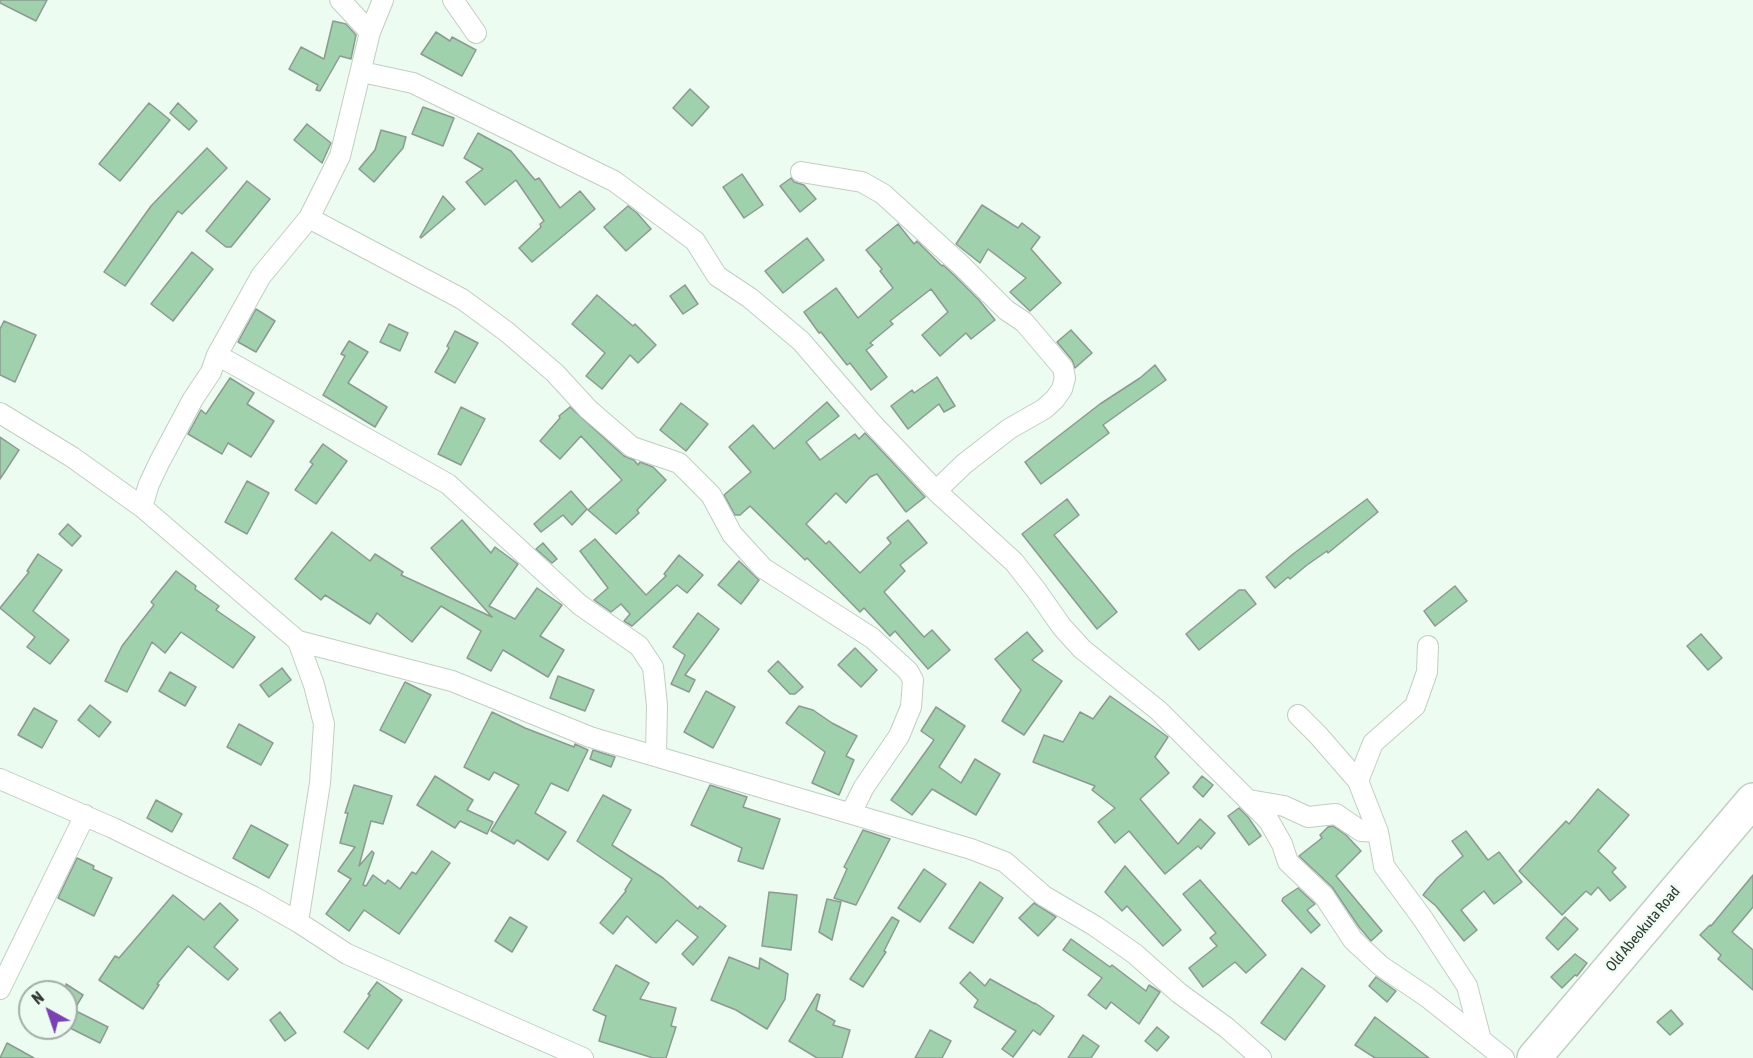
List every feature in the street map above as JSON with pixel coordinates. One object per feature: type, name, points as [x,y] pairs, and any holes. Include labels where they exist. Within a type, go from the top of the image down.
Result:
[{"type":"highway","name":"Old Abeokuta Road","points":[[1534,1058],[1753,800]]},
{"type":"street","points":[[340,0],[370,32]]},
{"type":"street","points":[[142,507],[149,484],[160,461],[193,399],[211,372],[217,355],[261,276],[309,218],[340,156],[370,32],[383,0]]},
{"type":"street","points":[[453,0],[476,33]]},
{"type":"street","points":[[362,72],[413,83],[614,181],[695,241],[717,276],[750,298],[801,341],[870,421],[936,492],[1014,562],[1062,627],[1082,649],[1159,711],[1269,821],[1282,844],[1288,862],[1324,896],[1353,940],[1381,966],[1427,997],[1504,1058]]},
{"type":"street","points":[[801,172],[862,182],[883,194],[962,266],[1006,310],[1024,322],[1063,368],[1065,378],[1062,389],[1055,399],[1044,409],[1009,429],[964,464],[936,492]]},
{"type":"street","points":[[309,218],[462,299],[507,332],[555,373],[588,409],[632,447],[679,463],[711,495],[732,534],[762,568],[872,638],[908,671],[913,680],[911,707],[899,736],[864,787],[851,813]]},
{"type":"street","points":[[217,355],[448,484],[580,605],[639,646],[652,667],[657,705],[656,755]]},
{"type":"street","points":[[0,413],[72,457],[142,507],[298,641],[452,681],[590,737],[971,849],[1005,862],[1044,897],[1095,926],[1135,954],[1179,993],[1227,1028],[1261,1058]]},
{"type":"street","points":[[298,641],[314,685],[324,724],[320,783],[298,922]]},
{"type":"street","points":[[1358,781],[1373,742],[1415,706],[1427,672],[1428,646]]},
{"type":"street","points":[[1298,716],[1318,735],[1358,781],[1378,832],[1384,867],[1467,986],[1481,1040]]},
{"type":"street","points":[[0,779],[85,816],[254,897],[347,954],[583,1058]]},
{"type":"street","points":[[1249,800],[1284,806],[1308,817],[1336,814],[1361,831],[1378,832]]},
{"type":"street","points":[[0,989],[85,816]]},
{"type":"building","points":[[0,0],[47,0],[36,21],[0,3]]},
{"type":"building","points":[[333,21],[346,24],[356,35],[351,59],[340,56],[320,91],[316,90],[318,85],[289,69],[301,47],[324,59]]},
{"type":"building","points":[[436,32],[450,41],[452,37],[476,50],[462,76],[421,54]]},
{"type":"building","points":[[690,89],[709,107],[692,126],[673,108]]},
{"type":"building","points":[[149,103],[170,120],[120,181],[99,164]]},
{"type":"building","points":[[178,103],[197,121],[189,130],[170,113]]},
{"type":"building","points":[[423,107],[454,118],[443,146],[412,134]]},
{"type":"building","points":[[307,124],[331,143],[322,163],[294,140]]},
{"type":"building","points":[[381,130],[406,137],[403,148],[374,182],[359,169],[375,150]]},
{"type":"building","points":[[478,133],[511,151],[535,180],[539,178],[560,208],[580,191],[595,209],[532,262],[519,248],[541,227],[540,224],[544,221],[516,180],[485,205],[466,182],[483,169],[464,158]]},
{"type":"building","points":[[207,148],[227,168],[182,214],[178,211],[125,286],[104,272],[151,206]]},
{"type":"building","points":[[742,174],[763,205],[744,218],[723,187]]},
{"type":"building","points":[[791,178],[794,182],[804,185],[816,199],[800,212],[780,186]]},
{"type":"building","points":[[247,181],[270,199],[231,247],[226,247],[206,231]]},
{"type":"building","points":[[443,196],[455,209],[421,238],[420,237]]},
{"type":"building","points":[[982,205],[1018,228],[1022,223],[1040,237],[1031,249],[1061,283],[1030,311],[1010,292],[1026,278],[988,249],[980,263],[956,244]]},
{"type":"building","points":[[628,206],[651,229],[626,251],[604,227]]},
{"type":"building","points":[[898,224],[914,244],[917,241],[954,275],[995,320],[971,339],[966,333],[940,356],[922,335],[948,312],[931,289],[890,321],[893,324],[870,343],[873,345],[866,350],[887,377],[871,390],[850,363],[847,365],[821,332],[819,333],[804,312],[836,288],[858,318],[893,288],[880,271],[882,269],[866,250]]},
{"type":"building","points":[[807,238],[824,260],[783,293],[765,271]]},
{"type":"building","points":[[192,252],[213,269],[173,321],[151,304]]},
{"type":"building","points":[[685,285],[698,304],[683,314],[670,296]]},
{"type":"building","points":[[597,295],[633,326],[635,324],[656,345],[638,363],[630,355],[602,389],[586,376],[605,353],[572,324]]},
{"type":"building","points":[[256,309],[275,321],[256,352],[238,342]]},
{"type":"building","points":[[4,321],[36,335],[15,382],[0,375],[0,329]]},
{"type":"building","points":[[389,324],[408,333],[400,351],[380,342]]},
{"type":"building","points":[[1071,330],[1092,353],[1075,368],[1072,360],[1057,342]]},
{"type":"building","points":[[455,331],[478,343],[455,383],[435,372],[449,348],[447,346]]},
{"type":"building","points":[[349,341],[368,352],[348,383],[387,407],[375,427],[323,395],[345,356],[341,354]]},
{"type":"building","points":[[1155,365],[1166,380],[1103,425],[1109,433],[1041,484],[1025,462]]},
{"type":"building","points":[[937,377],[955,406],[944,412],[939,404],[908,429],[891,406],[912,390],[914,393]]},
{"type":"building","points":[[230,378],[254,393],[247,404],[274,421],[251,457],[228,443],[222,454],[188,434],[201,410],[206,414]]},
{"type":"building","points":[[827,402],[839,416],[806,442],[820,460],[855,434],[859,439],[865,433],[925,497],[906,512],[877,474],[870,477],[846,503],[836,493],[806,524],[826,544],[829,541],[860,573],[891,543],[887,538],[908,520],[927,543],[900,565],[905,571],[884,592],[924,637],[932,630],[950,650],[928,669],[895,631],[890,636],[864,608],[860,612],[807,558],[805,560],[750,506],[740,515],[735,515],[724,495],[751,472],[729,447],[753,425],[774,449]]},
{"type":"building","points":[[681,403],[708,424],[686,451],[660,430]]},
{"type":"building","points":[[461,407],[485,419],[461,465],[438,454]]},
{"type":"building","points":[[570,407],[624,456],[634,460],[638,465],[640,462],[653,467],[666,480],[637,510],[639,513],[616,534],[588,510],[622,480],[581,436],[560,459],[540,441],[560,418],[559,416]]},
{"type":"building","points":[[0,437],[19,450],[0,479]]},
{"type":"building","points":[[323,444],[347,461],[316,504],[295,490],[313,464],[310,462]]},
{"type":"building","points":[[247,481],[269,493],[247,534],[225,522]]},
{"type":"building","points":[[571,491],[587,509],[572,525],[563,515],[541,532],[534,524]]},
{"type":"building","points":[[1067,499],[1079,515],[1054,535],[1117,612],[1097,629],[1022,534]]},
{"type":"building","points":[[1367,499],[1378,512],[1328,553],[1327,551],[1275,588],[1266,577]]},
{"type":"building","points":[[462,520],[491,553],[495,547],[518,564],[489,606],[515,619],[537,588],[562,605],[540,636],[564,650],[548,677],[503,650],[491,671],[467,658],[481,631],[441,606],[412,642],[377,613],[370,624],[325,595],[321,600],[295,579],[332,532],[370,561],[375,554],[403,572],[401,575],[492,617],[431,548]]},
{"type":"building","points":[[68,524],[81,536],[72,546],[59,534]]},
{"type":"building","points":[[595,539],[646,595],[666,576],[664,574],[679,555],[703,575],[687,593],[677,585],[632,626],[624,621],[630,614],[621,604],[611,612],[594,600],[608,588],[580,551]]},
{"type":"building","points":[[543,543],[557,559],[552,563],[536,549]]},
{"type":"building","points":[[38,554],[62,570],[33,611],[69,640],[50,664],[27,647],[35,637],[0,608],[29,572],[27,571]]},
{"type":"building","points":[[739,561],[759,580],[741,604],[718,585]]},
{"type":"building","points":[[176,571],[196,586],[195,589],[219,606],[216,610],[255,637],[233,668],[181,632],[165,653],[152,642],[127,692],[105,681],[122,646],[154,605],[151,602]]},
{"type":"building","points":[[1455,586],[1467,601],[1435,626],[1424,611]]},
{"type":"building","points":[[1239,590],[1245,590],[1256,604],[1199,650],[1186,634]]},
{"type":"building","points":[[698,613],[719,629],[685,675],[695,680],[689,692],[671,684],[685,655],[673,647]]},
{"type":"building","points":[[1027,632],[1043,651],[1032,660],[1062,681],[1024,735],[1002,721],[1021,690],[995,659]]},
{"type":"building","points":[[1701,634],[1722,658],[1708,670],[1687,646]]},
{"type":"building","points":[[855,648],[877,670],[861,687],[838,665]]},
{"type":"building","points":[[778,661],[803,687],[795,694],[790,694],[768,671]]},
{"type":"building","points":[[282,668],[291,680],[269,697],[260,685]]},
{"type":"building","points":[[170,672],[196,687],[185,706],[159,691]]},
{"type":"building","points":[[558,676],[594,690],[585,711],[550,698]]},
{"type":"building","points":[[405,682],[431,695],[405,743],[380,730]]},
{"type":"building","points":[[706,691],[735,707],[713,748],[684,732]]},
{"type":"building","points":[[1110,696],[1168,737],[1155,757],[1169,773],[1140,799],[1178,844],[1200,819],[1215,833],[1201,849],[1198,846],[1165,874],[1129,831],[1115,843],[1098,822],[1115,808],[1092,790],[1095,786],[1033,762],[1044,735],[1063,742],[1080,712],[1093,719]]},
{"type":"building","points":[[90,705],[111,722],[99,737],[78,720]]},
{"type":"building","points":[[799,706],[813,710],[857,736],[846,756],[854,760],[839,795],[812,783],[825,752],[786,723]]},
{"type":"building","points":[[936,707],[965,726],[939,767],[961,783],[975,759],[1000,774],[976,815],[932,789],[912,815],[891,800],[934,740],[921,731]]},
{"type":"building","points":[[34,708],[57,721],[42,748],[18,735]]},
{"type":"building","points":[[492,712],[525,728],[588,750],[568,791],[551,783],[535,813],[566,832],[548,860],[517,840],[514,844],[491,831],[519,785],[494,772],[489,780],[464,767]]},
{"type":"building","points":[[239,724],[273,743],[261,765],[227,747]]},
{"type":"building","points":[[593,750],[615,757],[611,767],[590,759]]},
{"type":"building","points":[[435,776],[473,800],[467,810],[493,822],[487,834],[460,821],[455,828],[417,805]]},
{"type":"building","points":[[1202,776],[1213,785],[1203,797],[1193,787]]},
{"type":"building","points":[[354,785],[392,796],[383,824],[371,821],[359,866],[372,851],[374,853],[363,885],[366,886],[373,875],[385,884],[388,880],[400,889],[412,872],[416,874],[432,851],[450,863],[399,934],[364,910],[349,931],[326,914],[351,879],[338,871],[355,847],[340,843],[348,813],[345,813]]},
{"type":"building","points":[[710,785],[747,797],[743,807],[780,819],[763,869],[738,861],[742,848],[691,825]]},
{"type":"building","points":[[1598,789],[1629,815],[1598,851],[1616,868],[1612,872],[1626,887],[1610,901],[1598,887],[1591,895],[1586,891],[1562,915],[1519,871],[1566,821],[1569,824]]},
{"type":"building","points":[[603,795],[631,810],[612,845],[663,878],[698,909],[700,906],[726,926],[693,965],[682,954],[698,937],[677,920],[656,943],[627,916],[613,934],[600,923],[626,891],[632,879],[577,841]]},
{"type":"building","points":[[156,800],[182,814],[172,832],[147,818]]},
{"type":"building","points":[[1239,808],[1261,836],[1249,845],[1228,816]]},
{"type":"building","points":[[251,825],[288,845],[269,878],[233,858]]},
{"type":"building","points":[[1333,826],[1346,835],[1361,851],[1336,876],[1382,931],[1371,941],[1332,887],[1299,856],[1322,838],[1320,835],[1328,827]]},
{"type":"building","points":[[863,830],[890,839],[856,905],[834,898],[847,869],[844,867]]},
{"type":"building","points":[[1466,831],[1488,860],[1499,852],[1522,882],[1494,904],[1484,891],[1461,910],[1477,930],[1464,941],[1436,906],[1423,895],[1437,878],[1463,856],[1452,841]]},
{"type":"building","points":[[77,858],[112,878],[94,916],[58,898]]},
{"type":"building","points":[[1125,866],[1181,930],[1163,946],[1127,906],[1122,911],[1105,892]]},
{"type":"building","points":[[924,869],[946,884],[920,922],[898,908]]},
{"type":"building","points":[[1753,875],[1753,907],[1732,932],[1753,950],[1753,990],[1718,959],[1721,955],[1700,935],[1711,926]]},
{"type":"building","points":[[1200,880],[1266,955],[1246,973],[1235,962],[1203,987],[1189,968],[1217,946],[1210,938],[1216,933],[1183,894]]},
{"type":"building","points":[[980,882],[1003,898],[973,943],[949,928]]},
{"type":"building","points":[[1298,888],[1315,904],[1307,910],[1320,925],[1311,933],[1282,901]]},
{"type":"building","points":[[769,892],[797,895],[791,950],[762,946]]},
{"type":"building","points":[[173,895],[204,920],[220,903],[238,920],[214,947],[238,969],[228,980],[188,946],[157,984],[159,985],[143,1009],[99,980],[115,956],[119,958]]},
{"type":"building","points":[[827,899],[841,902],[832,940],[819,932]]},
{"type":"building","points":[[1034,903],[1056,917],[1038,936],[1019,918]]},
{"type":"building","points":[[510,917],[527,927],[512,952],[495,941]]},
{"type":"building","points":[[892,917],[899,921],[884,951],[886,952],[863,987],[850,979]]},
{"type":"building","points":[[1565,917],[1578,929],[1558,950],[1546,938]]},
{"type":"building","points":[[1071,939],[1110,967],[1112,965],[1146,991],[1149,985],[1160,992],[1139,1024],[1111,1002],[1106,1009],[1088,995],[1102,978],[1063,950]]},
{"type":"building","points":[[1575,954],[1587,963],[1577,976],[1575,975],[1562,988],[1551,977]]},
{"type":"building","points":[[729,957],[759,969],[760,958],[788,974],[785,999],[767,1029],[736,1010],[711,1000]]},
{"type":"building","points":[[616,965],[649,983],[640,999],[676,1008],[671,1026],[676,1027],[666,1058],[653,1058],[599,1041],[606,1016],[593,1010]]},
{"type":"building","points":[[1302,968],[1325,986],[1285,1040],[1261,1023]]},
{"type":"building","points":[[970,972],[985,986],[990,979],[1054,1016],[1040,1035],[1033,1030],[1013,1057],[1002,1049],[1016,1031],[974,1007],[978,1000],[960,983]]},
{"type":"building","points":[[1376,977],[1396,991],[1387,1002],[1369,986]]},
{"type":"building","points":[[377,982],[402,1000],[368,1049],[344,1032]]},
{"type":"building","points":[[78,992],[83,995],[78,1003]]},
{"type":"building","points":[[817,994],[820,995],[816,1010],[835,1021],[833,1025],[850,1030],[842,1058],[817,1058],[789,1041]]},
{"type":"building","points":[[1671,1010],[1683,1024],[1670,1035],[1657,1022]]},
{"type":"building","points":[[78,1012],[108,1027],[100,1043],[78,1032]]},
{"type":"building","points":[[280,1012],[296,1033],[285,1041],[270,1020]]},
{"type":"building","points":[[1375,1017],[1429,1058],[1375,1058],[1355,1045]]},
{"type":"building","points":[[1157,1027],[1169,1037],[1157,1051],[1145,1041]]},
{"type":"building","points":[[930,1030],[951,1041],[942,1058],[915,1058]]},
{"type":"building","points":[[1083,1035],[1099,1046],[1091,1058],[1068,1058]]},
{"type":"building","points":[[7,1043],[34,1058],[0,1058]]}]
